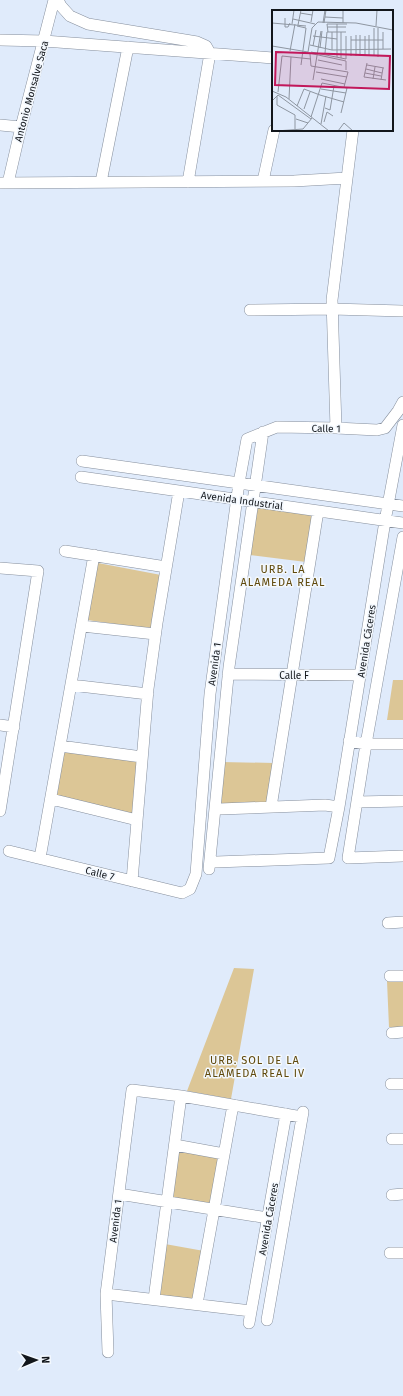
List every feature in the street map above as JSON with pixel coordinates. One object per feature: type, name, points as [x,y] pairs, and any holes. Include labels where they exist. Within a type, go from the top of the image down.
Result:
[{"type":"street","name":"Antonio Monsalve Saca","points":[[4,183],[21,127],[54,0]]},
{"type":"street","points":[[58,0],[60,6],[70,16],[88,24],[197,42],[206,46],[210,53],[188,182]]},
{"type":"street","points":[[0,40],[44,41],[272,58]]},
{"type":"street","points":[[101,182],[128,47]]},
{"type":"street","points":[[0,125],[21,127]]},
{"type":"street","points":[[263,181],[274,131]]},
{"type":"street","points":[[336,428],[332,309],[353,131]]},
{"type":"street","points":[[4,183],[263,181],[347,178]]},
{"type":"street","points":[[250,310],[332,309],[403,311]]},
{"type":"street","points":[[401,406],[403,425]]},
{"type":"street","name":"Calle 1","points":[[247,439],[276,427],[377,430],[385,428],[401,406]]},
{"type":"street","name":"Avenida Cáceres","points":[[329,858],[339,807],[385,521],[403,425]]},
{"type":"street","name":"Avenida 1","points":[[263,432],[228,674],[213,866],[329,858]]},
{"type":"street","name":"Avenida 1","points":[[190,889],[196,874],[210,694],[239,483],[247,439]]},
{"type":"street","name":"Avenida Industrial","points":[[82,461],[403,506]]},
{"type":"street","name":"Avenida Industrial","points":[[81,477],[403,524]]},
{"type":"street","points":[[132,881],[148,694],[166,567],[179,491]]},
{"type":"street","points":[[271,807],[318,511]]},
{"type":"street","name":"Avenida Cáceres","points":[[403,537],[366,744],[348,858],[403,856]]},
{"type":"street","points":[[65,551],[166,567]]},
{"type":"street","points":[[40,858],[94,555]]},
{"type":"street","points":[[0,568],[38,571],[0,811]]},
{"type":"street","points":[[82,626],[156,634]]},
{"type":"street","name":"Calle F","points":[[228,674],[360,675]]},
{"type":"street","points":[[71,684],[148,694]]},
{"type":"street","points":[[0,725],[14,727]]},
{"type":"street","points":[[349,741],[366,744],[403,744]]},
{"type":"street","points":[[60,746],[142,758]]},
{"type":"street","points":[[51,799],[137,820]]},
{"type":"street","points":[[357,802],[403,801]]},
{"type":"street","points":[[220,809],[326,805],[339,807]]},
{"type":"street","name":"Calle 7","points":[[9,850],[182,893],[190,889]]},
{"type":"street","points":[[388,923],[403,922]]},
{"type":"street","points":[[390,976],[403,976]]},
{"type":"street","points":[[390,1084],[403,1084]]},
{"type":"street","name":"Avenida 1","points":[[108,1352],[106,1294],[132,1090],[181,1096]]},
{"type":"street","points":[[154,1299],[181,1096],[286,1114]]},
{"type":"street","points":[[197,1304],[233,1105]]},
{"type":"street","name":"Avenida Cáceres","points":[[249,1323],[286,1114],[303,1115],[267,1320]]},
{"type":"street","points":[[175,1145],[224,1154]]},
{"type":"street","points":[[119,1194],[268,1218]]},
{"type":"street","points":[[392,1195],[403,1194]]},
{"type":"street","points":[[390,1253],[403,1253]]},
{"type":"street","points":[[106,1294],[251,1311]]},
{"type":"shaded area","points":[[258,506],[312,514],[306,562],[250,555]]},
{"type":"shaded area","points":[[98,563],[161,575],[151,629],[87,620]]},
{"type":"shaded area","points":[[393,680],[403,680],[403,720],[387,720]]},
{"type":"shaded area","points":[[64,751],[139,761],[134,814],[57,795]]},
{"type":"shaded area","points":[[221,762],[274,763],[267,803],[218,805]]},
{"type":"shaded area","points":[[234,968],[254,969],[231,1099],[187,1091]]},
{"type":"shaded area","points":[[403,980],[403,1027],[389,1027],[387,981]]},
{"type":"shaded area","points":[[177,1148],[221,1156],[212,1204],[171,1198]]},
{"type":"shaded area","points":[[165,1244],[204,1251],[195,1300],[157,1297]]},
{"type":"district","name":"URB. LA ALAMEDA REAL","points":[[283,575]]},
{"type":"district","name":"URB. SOL DE LA ALAMEDA REAL IV","points":[[255,1066]]}]
